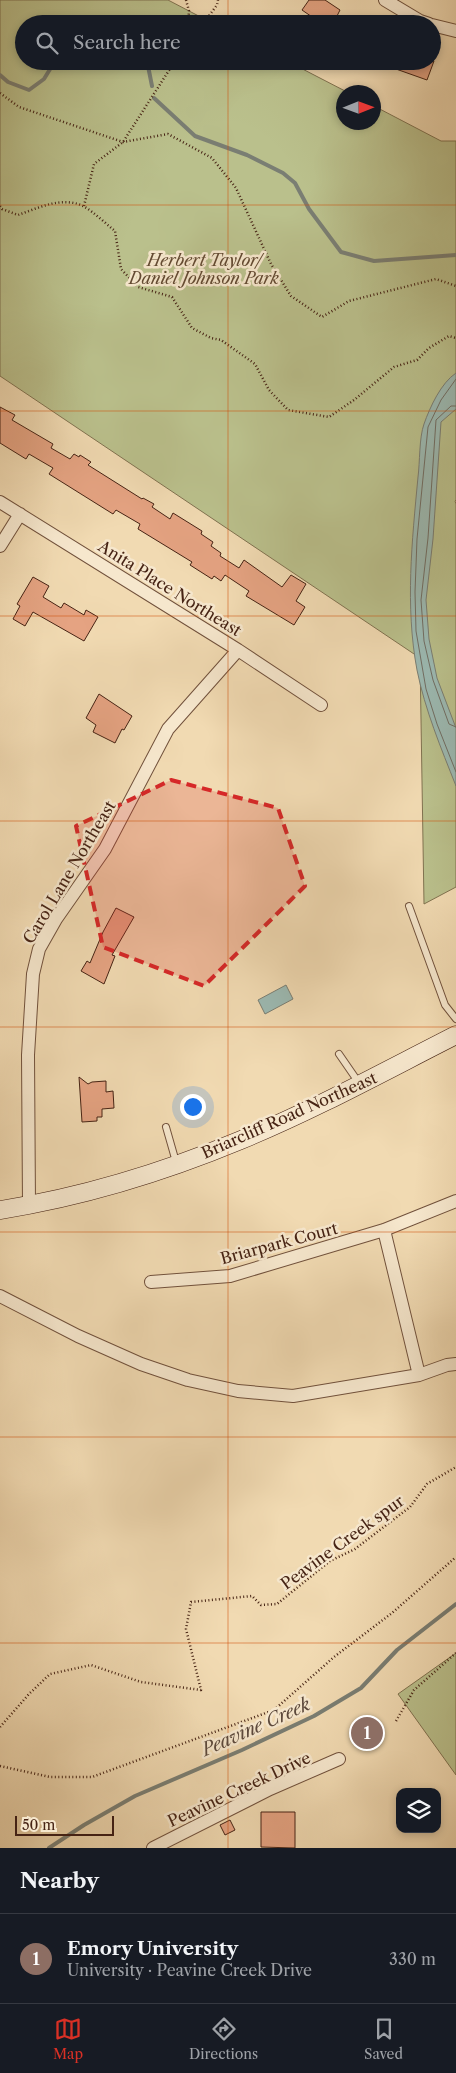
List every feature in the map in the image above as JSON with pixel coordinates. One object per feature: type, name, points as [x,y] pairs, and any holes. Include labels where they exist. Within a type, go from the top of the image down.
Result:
[{"type":"main road","name":"Briarcliff Road Northeast","points":[[0,1210],[29,1205],[118,1183],[177,1164],[241,1140],[360,1084],[456,1035]]},
{"type":"street","points":[[386,0],[410,15]]},
{"type":"street","points":[[441,27],[456,31]]},
{"type":"street","name":"Anita Place Northeast","points":[[0,502],[238,650],[321,705]]},
{"type":"street","points":[[0,546],[20,514]]},
{"type":"street","name":"Carol Lane Northeast","points":[[29,1205],[28,1055],[33,974],[39,949],[56,919],[105,849],[168,729],[238,650]]},
{"type":"street","name":"Briarpark Court","points":[[151,1282],[230,1276],[384,1230],[456,1202]]},
{"type":"street","points":[[384,1230],[419,1375]]},
{"type":"street","points":[[0,1296],[78,1336],[141,1364],[188,1380],[238,1390],[293,1396],[419,1375],[447,1365],[456,1364]]},
{"type":"street","name":"Peavine Creek Drive","points":[[153,1848],[270,1789],[339,1760]]},
{"type":"lane","points":[[409,906],[445,1005],[456,1018]]},
{"type":"lane","points":[[339,1054],[360,1084]]},
{"type":"lane","points":[[166,1128],[177,1164]]},
{"type":"path","points":[[186,0],[189,15]]},
{"type":"path","points":[[209,15],[218,0]]},
{"type":"path","points":[[84,206],[94,164],[123,142],[169,70]]},
{"type":"path","points":[[0,94],[19,107],[123,142],[168,134],[212,158],[236,188],[271,264],[291,296],[322,317],[350,301],[436,279],[456,286]]},
{"type":"path","points":[[0,206],[2,209],[18,215],[48,204],[67,202],[84,206],[115,231],[121,269],[138,287],[172,297],[192,328],[212,338],[221,340],[255,364],[269,390],[288,410],[329,417],[354,400],[394,367],[417,360],[430,348],[449,336],[456,338]]},
{"type":"path","name":"Peavine Creek spur","points":[[0,1727],[28,1694],[50,1674],[91,1665],[141,1682],[201,1690],[186,1629],[190,1602],[252,1596],[261,1605],[277,1604],[330,1561],[354,1549],[410,1507],[427,1484],[456,1467]]},
{"type":"path","points":[[0,1766],[50,1777],[92,1777],[274,1710],[327,1663],[392,1613],[456,1557]]},
{"type":"path","points":[[396,1721],[414,1690],[456,1653]]},
{"type":"highlighted area","points":[[171,780],[278,808],[305,886],[204,986],[103,947],[76,826]]},
{"type":"green space","name":"Herbert Taylor/ Daniel Johnson Park","points":[[0,0],[168,0],[197,15],[15,15],[15,70],[304,70],[336,86],[336,130],[381,130],[381,110],[441,141],[456,141],[456,887],[424,904],[420,658],[0,376]]},
{"type":"green space","points":[[456,1653],[456,1775],[398,1694]]},
{"type":"water","points":[[456,373],[456,409],[441,422],[433,539],[426,600],[429,639],[437,678],[456,728],[456,786],[434,729],[420,685],[413,646],[410,598],[422,430],[429,410],[437,396]]},
{"type":"water","points":[[286,985],[293,999],[265,1014],[258,1000]]},
{"type":"building","points":[[309,0],[325,0],[340,10],[338,15],[309,15],[302,10]]},
{"type":"building","points":[[399,70],[431,70],[427,80]]},
{"type":"building","points":[[0,407],[15,415],[12,420],[53,444],[51,448],[70,459],[74,454],[79,457],[80,455],[91,462],[88,465],[142,499],[154,504],[152,507],[170,519],[173,513],[202,531],[201,534],[213,542],[211,546],[221,553],[220,556],[239,568],[244,560],[282,587],[291,575],[306,584],[296,601],[305,607],[294,625],[246,596],[249,591],[225,575],[221,581],[214,576],[212,579],[190,565],[192,562],[138,529],[140,524],[116,510],[113,514],[49,474],[53,468],[29,454],[26,459],[0,443]]},
{"type":"building","points":[[33,577],[49,586],[43,597],[61,608],[64,603],[84,615],[86,610],[98,617],[84,641],[33,612],[25,626],[13,619],[20,606],[17,604]]},
{"type":"building","points":[[99,694],[132,716],[124,730],[122,729],[115,743],[93,732],[96,725],[86,718]]},
{"type":"building","points":[[116,908],[134,917],[112,955],[115,956],[104,984],[81,971],[87,961],[90,963]]},
{"type":"building","points":[[79,1077],[88,1084],[106,1081],[106,1092],[113,1091],[114,1108],[102,1109],[102,1117],[97,1117],[97,1121],[82,1122]]},
{"type":"building","points":[[261,1812],[295,1812],[295,1848],[261,1847]]},
{"type":"building","points":[[230,1820],[235,1830],[225,1835],[220,1825]]},
{"type":"waterway","points":[[0,75],[8,82],[29,90],[44,79],[50,70]]},
{"type":"waterway","points":[[149,70],[152,86]]},
{"type":"waterway","points":[[154,98],[195,136],[247,155],[283,173],[295,183],[309,209],[341,252],[374,261],[456,255]]},
{"type":"waterway","name":"Peavine Creek","points":[[49,1848],[84,1825],[135,1796],[242,1750],[314,1716],[361,1688],[397,1650],[456,1604]]},
{"type":"place","name":"Emory University","points":[[367,1733]]}]
